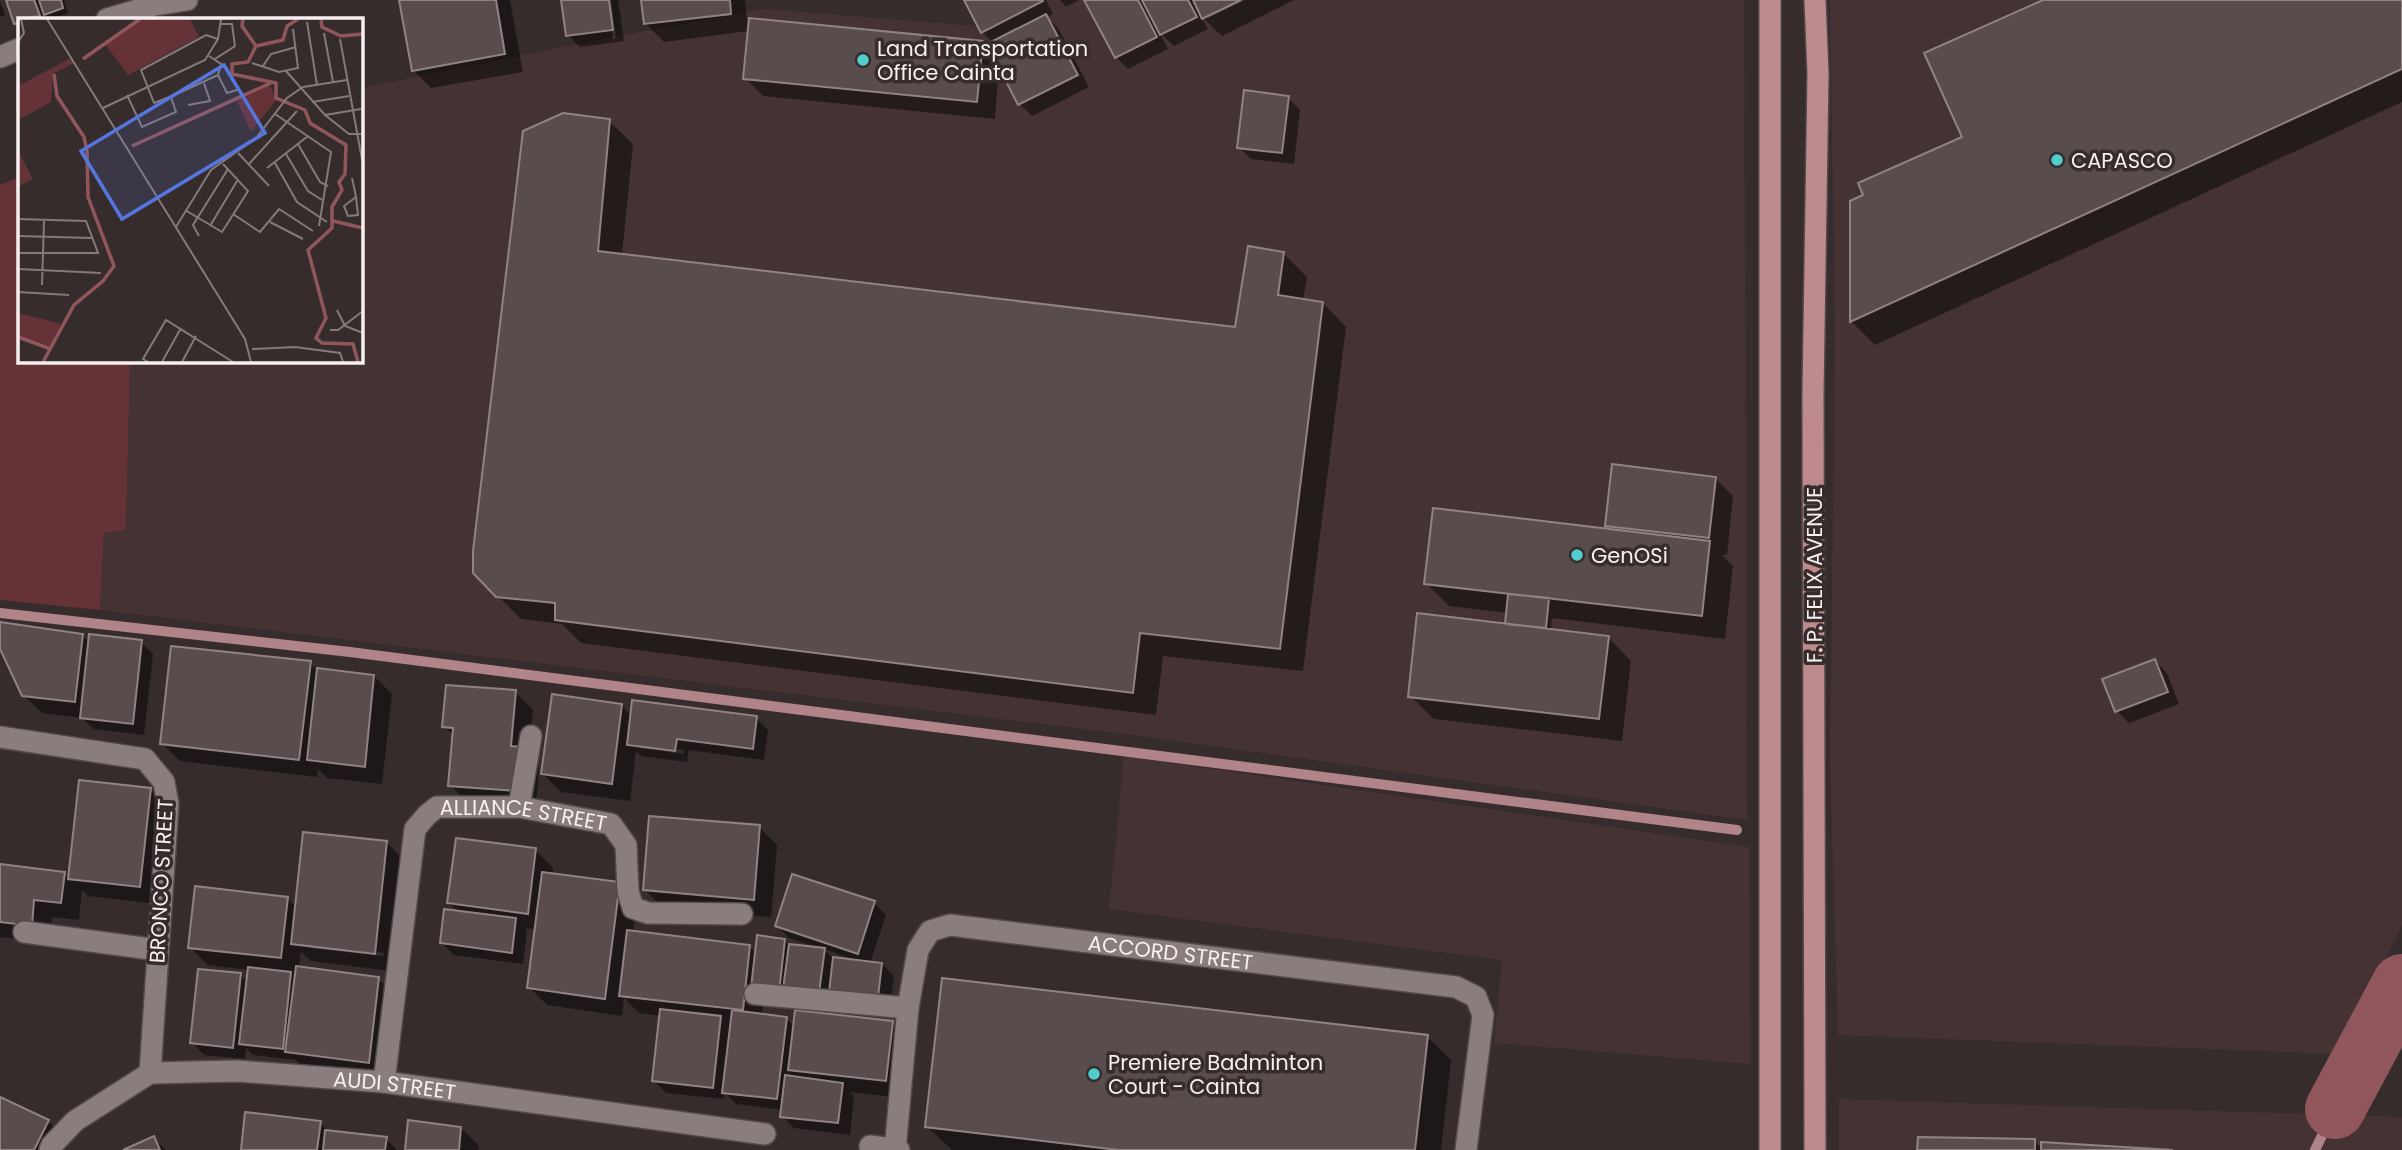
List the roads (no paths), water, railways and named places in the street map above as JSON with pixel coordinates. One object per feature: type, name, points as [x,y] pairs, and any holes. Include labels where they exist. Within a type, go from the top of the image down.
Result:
[{"type":"main road","name":"F. P. FELIX AVENUE","points":[[1770,0],[1770,1150]]},
{"type":"main road","name":"F. P. FELIX AVENUE","points":[[1815,0],[1818,74],[1813,394],[1815,1150]]},
{"type":"street","points":[[110,18],[155,5],[187,0]]},
{"type":"street","points":[[0,57],[18,49]]},
{"type":"street","points":[[519,807],[531,736]]},
{"type":"street","name":"BRONCO STREET","points":[[0,737],[145,759],[164,782],[168,804],[150,1073]]},
{"type":"street","name":"ALLIANCE STREET","points":[[384,1082],[415,829],[427,814],[438,807],[519,807],[611,824],[626,845],[628,891],[633,908],[648,913],[743,914]]},
{"type":"street","name":"ACCORD STREET","points":[[897,1150],[908,1007],[918,950],[930,932],[950,925],[1456,987],[1476,997],[1483,1015],[1465,1150]]},
{"type":"street","points":[[24,933],[159,950]]},
{"type":"street","points":[[755,994],[908,1007]]},
{"type":"street","name":"AUDI STREET","points":[[150,1073],[237,1071],[384,1082],[765,1134]]},
{"type":"street","points":[[50,1150],[75,1121],[150,1073]]},
{"type":"street","points":[[870,1146],[897,1150]]},
{"type":"waterway","points":[[0,613],[350,652],[1737,830]]},
{"type":"waterway","points":[[2335,1109],[2402,984]]},
{"type":"waterway","points":[[2315,1150],[2335,1109]]},
{"type":"place","name":"Land Transportation Office Cainta","points":[[863,60]]},
{"type":"place","name":"CAPASCO","points":[[2057,160]]},
{"type":"place","name":"GenOSi","points":[[1577,555]]},
{"type":"place","name":"Premiere Badminton Court - Cainta","points":[[1094,1074]]}]
